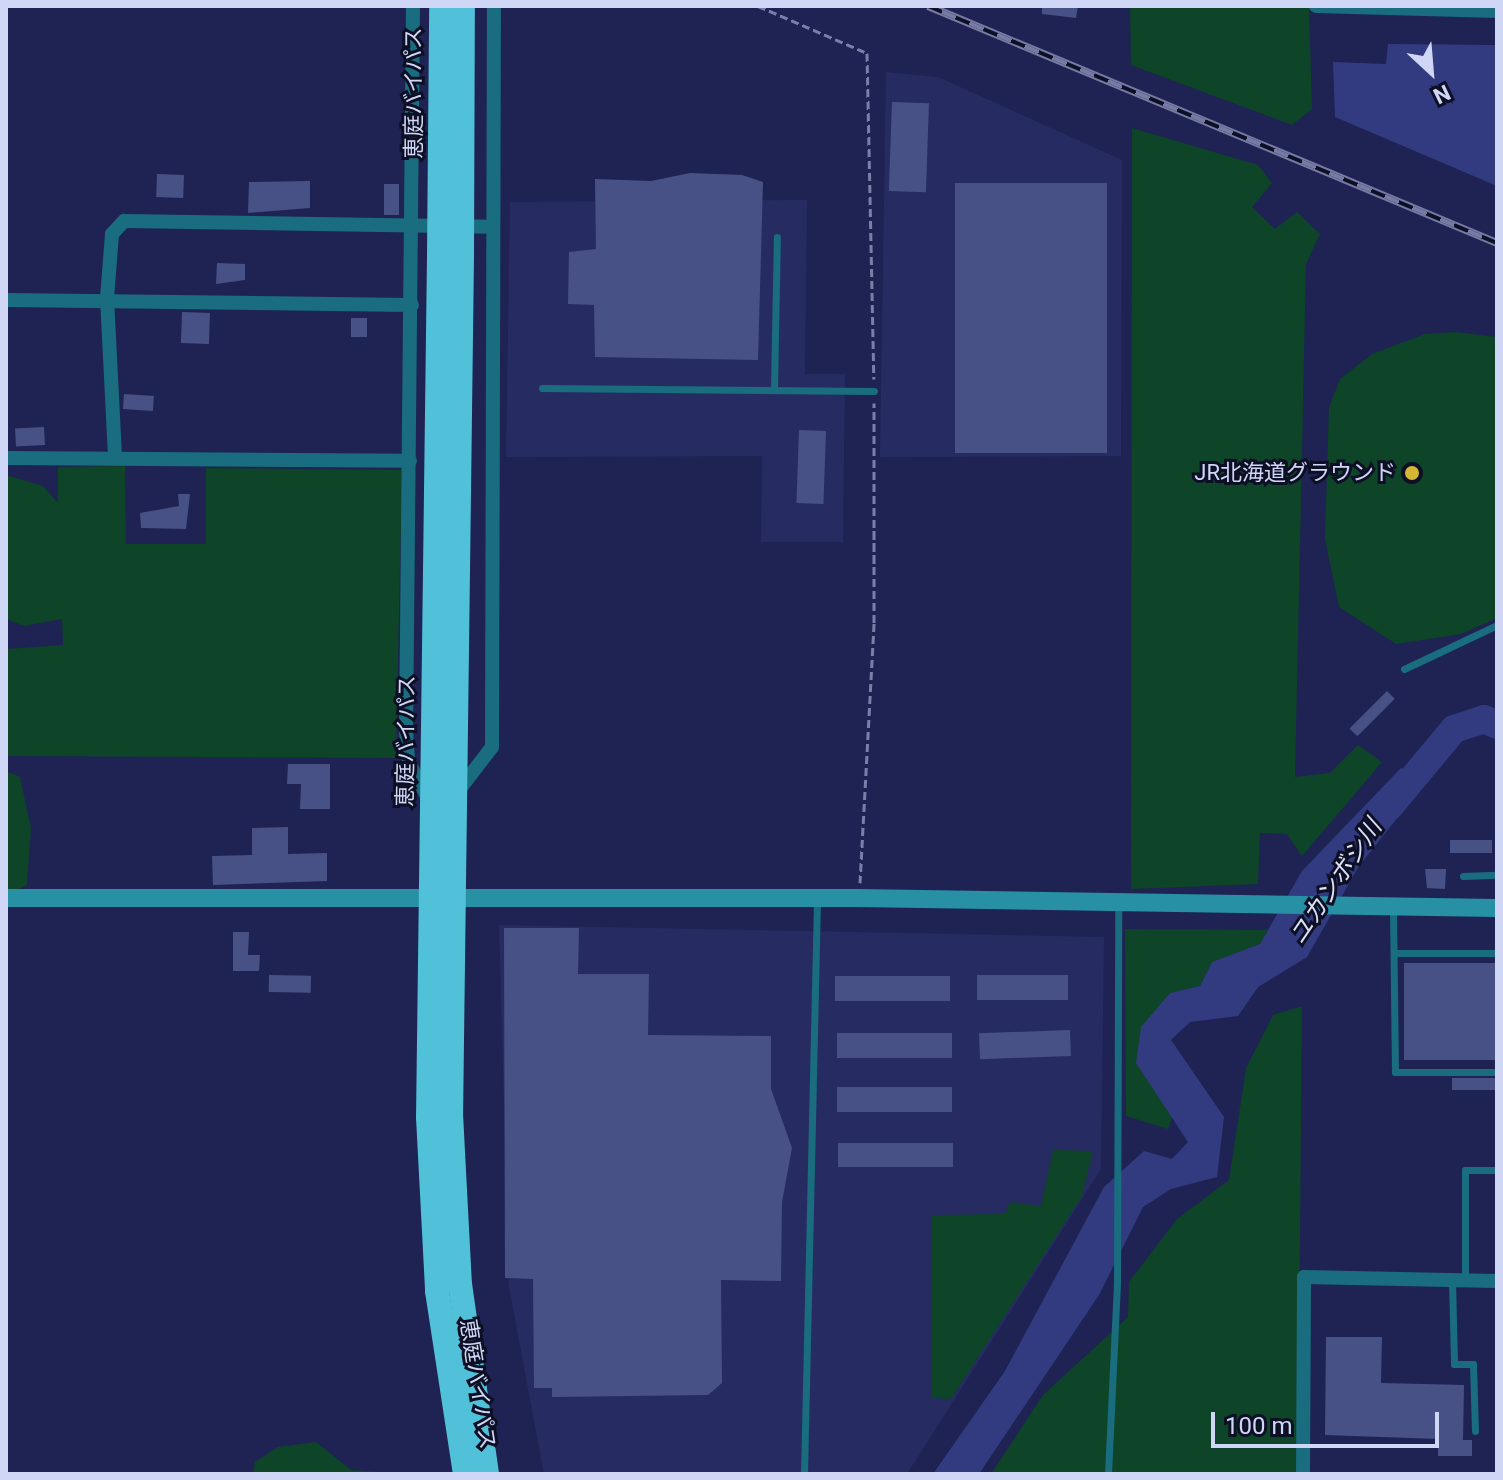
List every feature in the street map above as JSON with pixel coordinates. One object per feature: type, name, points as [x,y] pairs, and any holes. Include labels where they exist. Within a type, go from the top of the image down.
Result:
[{"type":"highway","name":"恵庭バイパス","points":[[441,6],[450,256],[459,790],[442,900],[430,1195],[465,1474]]},
{"type":"highway","name":"恵庭バイパス","points":[[463,6],[450,256],[431,804],[442,900],[454,1219],[487,1474]]},
{"type":"street","points":[[413,6],[408,761],[431,804]]},
{"type":"street","points":[[459,790],[492,747],[494,6]]},
{"type":"street","points":[[1316,6],[1497,11]]},
{"type":"street","points":[[115,456],[107,298],[112,234],[124,221],[492,227]]},
{"type":"street","points":[[6,300],[107,298],[412,305]]},
{"type":"street","points":[[6,458],[115,456],[410,461]]},
{"type":"street","points":[[6,898],[858,898],[1392,903],[1497,908]]},
{"type":"street","points":[[1303,1474],[1304,1277],[1497,1281]]},
{"type":"lane","points":[[774,388],[777,237]]},
{"type":"lane","points":[[542,388],[874,391]]},
{"type":"lane","points":[[1404,669],[1497,625]]},
{"type":"lane","points":[[1463,876],[1497,875]]},
{"type":"lane","points":[[804,1474],[817,899]]},
{"type":"lane","points":[[1108,1474],[1117,1281],[1118,902]]},
{"type":"lane","points":[[1392,903],[1395,1072],[1497,1072]]},
{"type":"lane","points":[[1395,953],[1497,953]]},
{"type":"lane","points":[[1475,1431],[1473,1364],[1454,1364],[1465,1170],[1497,1170]]},
{"type":"path","points":[[758,6],[867,53],[874,391],[874,623],[858,898]]},
{"type":"shaded area","points":[[886,72],[938,77],[1122,160],[1121,456],[880,457]]},
{"type":"shaded area","points":[[807,200],[805,374],[845,374],[843,542],[761,542],[762,456],[506,457],[510,202]]},
{"type":"shaded area","points":[[499,925],[1104,937],[1101,1169],[907,1474],[544,1474],[509,1287]]},
{"type":"green space","points":[[1130,6],[1309,6],[1312,109],[1292,125],[1131,65]]},
{"type":"green space","points":[[1132,128],[1258,165],[1272,183],[1252,207],[1275,229],[1297,212],[1320,234],[1306,264],[1295,777],[1330,773],[1358,745],[1382,762],[1302,856],[1287,834],[1260,833],[1258,884],[1131,889]]},
{"type":"green space","name":"JR北海道グラウンド","points":[[1455,332],[1497,337],[1497,618],[1461,634],[1396,644],[1339,607],[1325,539],[1329,407],[1340,379],[1372,354],[1425,334]]},
{"type":"green space","points":[[125,466],[126,544],[206,544],[206,468],[402,470],[396,758],[6,756],[6,649],[63,645],[62,619],[24,626],[6,619],[6,475],[43,486],[58,503],[58,467]]},
{"type":"green space","points":[[6,771],[20,777],[31,828],[27,885],[6,896]]},
{"type":"green space","points":[[1125,929],[1268,930],[1260,944],[1212,962],[1200,986],[1170,993],[1136,1063],[1173,1115],[1168,1129],[1126,1116]]},
{"type":"green space","points":[[1302,1006],[1298,1474],[991,1474],[1043,1395],[1128,1317],[1129,1282],[1177,1219],[1229,1180],[1246,1068],[1273,1015]]},
{"type":"green space","points":[[1053,1150],[1093,1151],[1082,1196],[951,1399],[932,1398],[931,1215],[1004,1214],[1011,1202],[1041,1206]]},
{"type":"green space","points":[[316,1442],[351,1470],[404,1474],[253,1474],[255,1462],[278,1447]]},
{"type":"water","points":[[1388,44],[1497,45],[1497,186],[1335,117],[1333,62],[1386,64]]},
{"type":"water","points":[[1401,768],[1422,787],[1359,866],[1307,957],[1258,987],[1238,1016],[1190,1022],[1171,1040],[1224,1117],[1217,1177],[1171,1189],[1143,1207],[1099,1295],[979,1474],[933,1474],[1005,1371],[1104,1187],[1144,1151],[1172,1159],[1188,1142],[1136,1063],[1141,1027],[1170,993],[1200,986],[1212,962],[1260,944],[1302,871]]},
{"type":"building","points":[[1042,6],[1078,6],[1076,18],[1042,14]]},
{"type":"building","points":[[892,102],[929,103],[926,192],[889,191]]},
{"type":"building","points":[[690,173],[742,175],[763,182],[758,360],[595,357],[594,305],[568,304],[569,252],[596,249],[595,179],[651,181]]},
{"type":"building","points":[[157,174],[184,175],[183,198],[156,197]]},
{"type":"building","points":[[310,181],[310,208],[248,213],[249,182]]},
{"type":"building","points":[[955,183],[1107,183],[1107,453],[955,453]]},
{"type":"building","points":[[384,184],[399,184],[399,215],[384,215]]},
{"type":"building","points":[[217,263],[245,264],[245,280],[216,284]]},
{"type":"building","points":[[182,312],[210,313],[209,344],[181,343]]},
{"type":"building","points":[[351,318],[367,318],[367,337],[351,337]]},
{"type":"building","points":[[124,394],[154,396],[153,411],[123,409]]},
{"type":"building","points":[[44,427],[45,445],[16,446],[15,429]]},
{"type":"building","points":[[799,430],[826,431],[823,504],[796,503]]},
{"type":"building","points":[[178,494],[190,494],[186,529],[141,528],[140,513],[179,506]]},
{"type":"building","points":[[1387,691],[1395,699],[1357,736],[1350,728]]},
{"type":"building","points":[[288,764],[330,764],[330,809],[300,809],[301,784],[287,784]]},
{"type":"building","points":[[288,827],[288,854],[327,853],[327,881],[213,885],[212,856],[252,855],[252,828]]},
{"type":"building","points":[[1450,840],[1492,840],[1492,853],[1450,853]]},
{"type":"building","points":[[1425,869],[1446,869],[1445,889],[1427,888]]},
{"type":"building","points":[[504,928],[579,928],[578,974],[649,974],[648,1035],[771,1036],[771,1089],[792,1148],[782,1202],[781,1281],[721,1280],[722,1383],[708,1395],[552,1397],[552,1388],[534,1388],[533,1279],[505,1278]]},
{"type":"building","points":[[233,932],[249,932],[248,955],[260,955],[259,971],[233,971]]},
{"type":"building","points":[[1404,963],[1497,963],[1497,1060],[1404,1060]]},
{"type":"building","points":[[269,975],[311,976],[311,993],[269,992]]},
{"type":"building","points":[[977,975],[1068,975],[1068,1000],[977,1000]]},
{"type":"building","points":[[835,976],[950,976],[950,1001],[835,1001]]},
{"type":"building","points":[[1070,1030],[1071,1056],[980,1059],[979,1033]]},
{"type":"building","points":[[837,1033],[952,1033],[952,1058],[837,1058]]},
{"type":"building","points":[[1452,1078],[1497,1078],[1497,1090],[1452,1090]]},
{"type":"building","points":[[837,1087],[952,1087],[952,1112],[837,1112]]},
{"type":"building","points":[[838,1143],[953,1143],[953,1167],[838,1167]]},
{"type":"building","points":[[1326,1337],[1382,1337],[1381,1383],[1464,1385],[1463,1440],[1472,1440],[1472,1456],[1438,1456],[1438,1439],[1325,1435]]},
{"type":"waterway","name":"ユカンボシ川","points":[[1389,807],[1454,729],[1484,719],[1497,725]]},
{"type":"railway","points":[[928,6],[1497,243]]},
{"type":"place","name":"JR北海道グラウンド","points":[[1412,473]]}]
